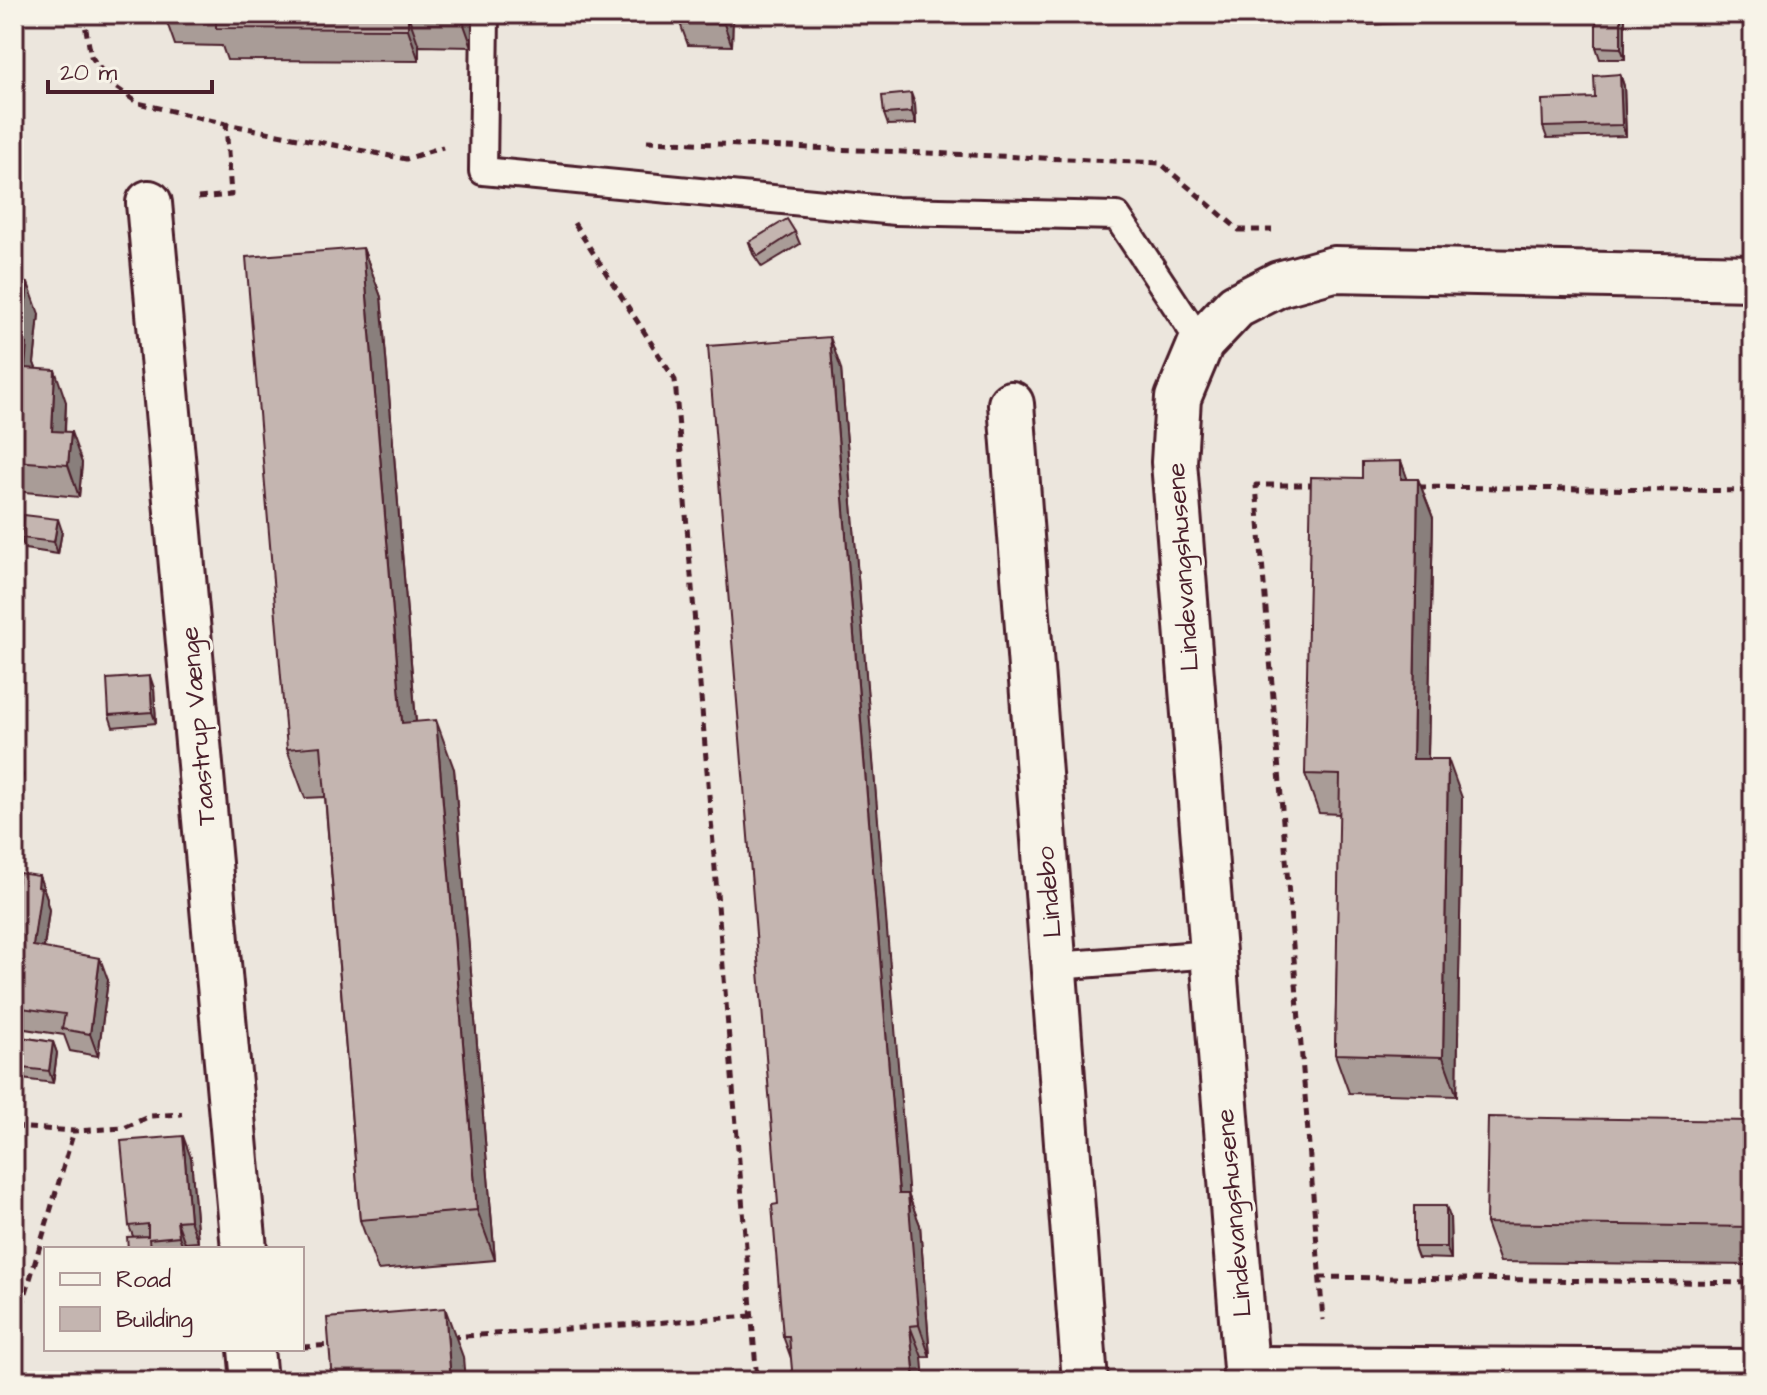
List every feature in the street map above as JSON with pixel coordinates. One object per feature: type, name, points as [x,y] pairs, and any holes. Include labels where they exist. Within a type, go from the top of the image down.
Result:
[{"type":"street","name":"Taastrup Vænge","points":[[149,203],[244,1247]]},
{"type":"street","name":"Lindevangshusene","points":[[1753,278],[1334,269],[1279,284],[1236,306],[1201,343],[1178,398],[1174,462],[1247,1375],[1327,1369],[1753,1372]]},
{"type":"street","name":"Lindebo","points":[[1011,404],[1085,1381]]},
{"type":"street","points":[[251,1351],[254,1381]]},
{"type":"lane","points":[[485,14],[483,171],[896,211],[1117,216],[1201,343]]},
{"type":"lane","points":[[1055,966],[1213,954]]},
{"type":"path","points":[[226,124],[231,195]]},
{"type":"path","points":[[544,177],[675,380],[757,1381]]},
{"type":"path","points":[[1318,485],[1256,485],[1327,1369]]},
{"type":"path","points":[[1411,487],[1753,491]]},
{"type":"path","points":[[14,1127],[74,1131],[124,1128],[150,1116],[233,1109]]},
{"type":"path","points":[[14,1333],[74,1131]]},
{"type":"path","points":[[1319,1277],[1753,1283]]},
{"type":"path","points":[[442,1338],[752,1316]]},
{"type":"path","points":[[304,1347],[349,1344]]},
{"type":"building","points":[[184,14],[461,14],[461,16],[408,15],[408,29],[216,28],[216,15]]},
{"type":"building","points":[[680,14],[724,14],[724,24],[680,23]]},
{"type":"building","points":[[1596,14],[1621,14],[1621,48],[1596,47]]},
{"type":"building","points":[[1620,74],[1622,125],[1543,127],[1542,100],[1595,98],[1594,76]]},
{"type":"building","points":[[911,93],[912,112],[884,114],[882,96]]},
{"type":"building","points":[[787,219],[795,232],[758,256],[749,242]]},
{"type":"building","points":[[363,248],[402,723],[436,720],[477,1210],[360,1220],[321,746],[287,749],[246,257]]},
{"type":"building","points":[[14,281],[28,283],[21,345],[27,344],[25,368],[55,370],[52,431],[71,432],[68,465],[14,461]]},
{"type":"building","points":[[830,337],[899,1194],[908,1194],[919,1325],[910,1326],[915,1381],[793,1381],[789,1336],[783,1336],[772,1205],[778,1204],[708,346]]},
{"type":"building","points":[[1401,461],[1401,479],[1418,479],[1413,759],[1448,759],[1443,1057],[1335,1054],[1340,775],[1305,774],[1311,477],[1362,478],[1362,462]]},
{"type":"building","points":[[24,515],[58,519],[54,542],[21,538]]},
{"type":"building","points":[[150,676],[152,712],[109,715],[107,679]]},
{"type":"building","points":[[19,873],[39,876],[38,887],[41,888],[33,946],[100,958],[90,1034],[62,1029],[65,1014],[14,1007],[14,884],[17,885]]},
{"type":"building","points":[[14,1036],[53,1042],[49,1071],[14,1067]]},
{"type":"building","points":[[1488,1117],[1753,1121],[1753,1227],[1486,1223]]},
{"type":"building","points":[[183,1136],[190,1220],[177,1221],[179,1236],[149,1239],[150,1247],[128,1247],[127,1237],[148,1236],[148,1224],[129,1226],[121,1141]]},
{"type":"building","points":[[1414,1206],[1446,1206],[1446,1247],[1414,1247]]},
{"type":"building","points":[[445,1308],[451,1381],[332,1381],[327,1318]]}]
